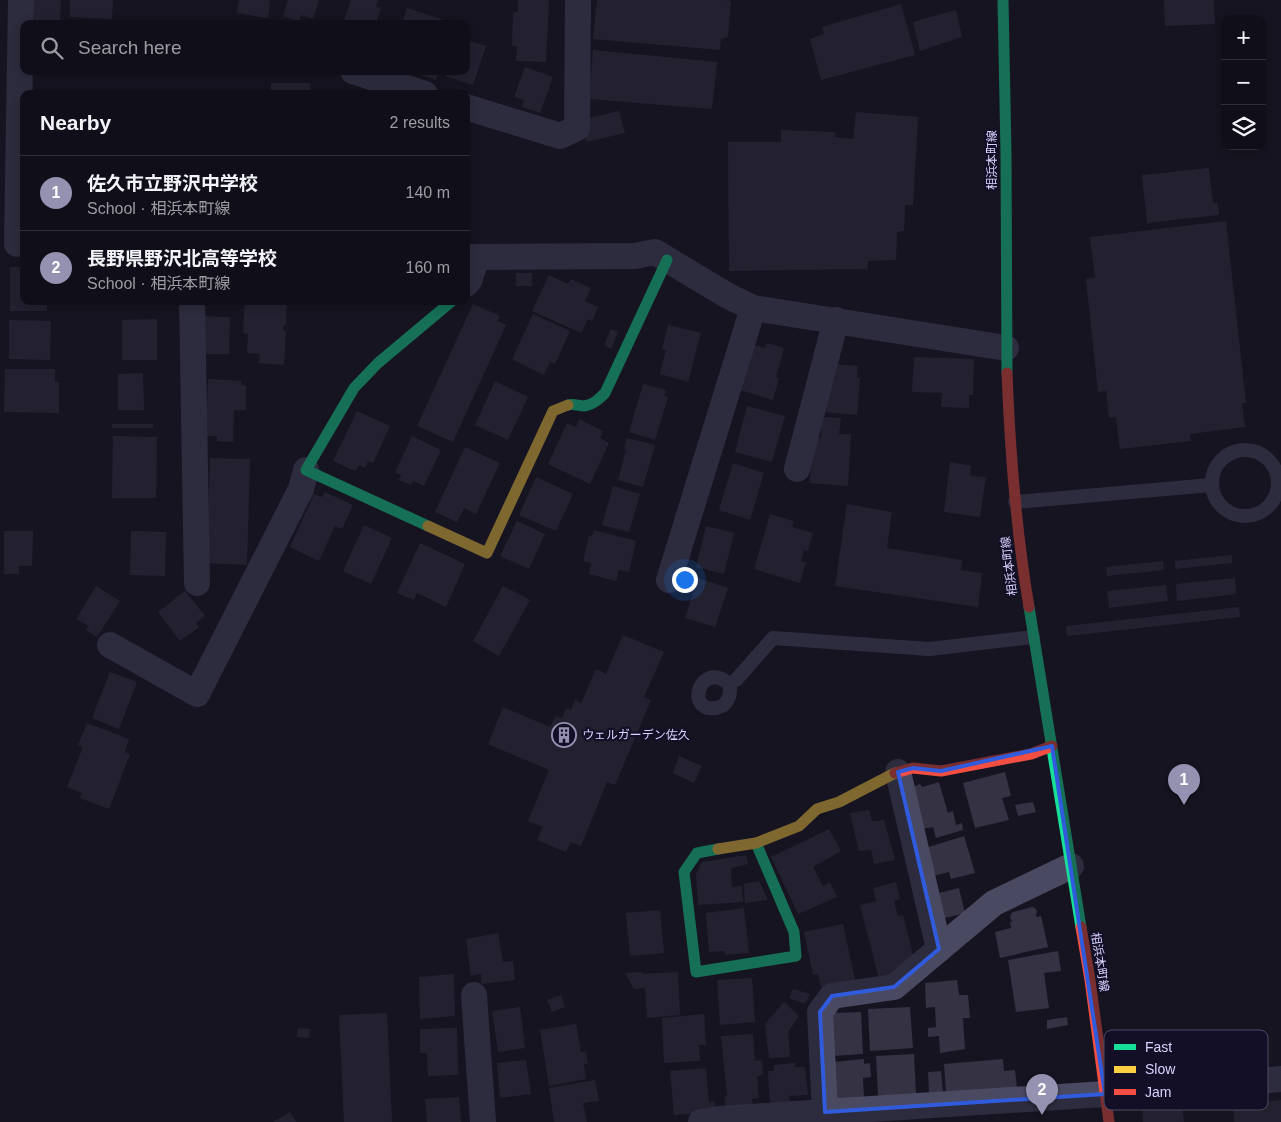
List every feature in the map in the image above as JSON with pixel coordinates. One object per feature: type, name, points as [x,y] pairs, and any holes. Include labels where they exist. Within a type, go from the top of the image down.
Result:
[{"type":"street","points":[[21,20],[22,0]]},
{"type":"street","points":[[470,108],[560,136],[577,128],[578,0]]},
{"type":"street","name":"相浜本町線","points":[[1003,0],[1006,153],[1006,348],[1009,429],[1025,586],[1090,980],[1104,1080]]},
{"type":"street","points":[[14,243],[20,61]]},
{"type":"street","points":[[366,75],[412,90]]},
{"type":"street","points":[[472,257],[635,256],[655,252],[728,296],[753,308],[1006,348]]},
{"type":"street","points":[[306,470],[487,553],[553,411],[572,404],[586,406],[597,402],[605,393],[667,260]]},
{"type":"street","points":[[192,305],[197,583]]},
{"type":"street","points":[[110,645],[197,694],[301,489],[306,470],[354,388],[378,363],[447,305]]},
{"type":"street","points":[[669,580],[753,308]]},
{"type":"street","points":[[797,469],[836,320]]},
{"type":"street","points":[[756,843],[794,932],[796,956],[696,972],[684,872],[697,853],[756,843],[800,826],[817,809],[839,802],[898,772],[913,768],[942,771],[1031,754],[1052,746]]},
{"type":"street","points":[[898,772],[938,949]]},
{"type":"street","points":[[825,1112],[820,1012],[832,996],[894,987],[994,903],[1071,866]]},
{"type":"street","points":[[474,995],[483,1122]]},
{"type":"street","points":[[1268,1080],[1281,1079]]},
{"type":"street","points":[[701,1122],[719,1119],[1104,1094]]},
{"type":"lane","points":[[1242,450],[1258,453],[1268,459],[1275,469],[1278,480],[1277,491],[1272,502],[1261,512],[1246,516],[1236,515],[1227,511],[1219,504],[1214,495],[1212,485],[1213,474],[1218,464],[1226,456],[1242,450]]},
{"type":"lane","points":[[1016,502],[1212,485]]},
{"type":"lane","points":[[729,684],[736,680],[774,638],[929,649],[1033,637]]},
{"type":"highlighted area","points":[[1052,746],[1105,1094],[825,1112],[820,1012],[832,996],[894,987],[939,949],[898,772],[913,768],[941,771]]},
{"type":"building","points":[[34,0],[61,0],[60,20],[34,20]]},
{"type":"building","points":[[70,0],[113,0],[112,19],[70,17]]},
{"type":"building","points":[[239,0],[270,0],[268,18],[237,13]]},
{"type":"building","points":[[288,0],[319,0],[313,19],[301,15],[300,20],[294,20],[283,16]]},
{"type":"building","points":[[351,0],[378,0],[376,7],[381,8],[377,20],[344,20]]},
{"type":"building","points":[[518,0],[549,0],[546,62],[516,61],[517,46],[512,46],[513,12],[518,12]]},
{"type":"building","points":[[597,0],[731,1],[728,37],[721,39],[720,50],[593,39]]},
{"type":"building","points":[[1164,0],[1214,0],[1215,24],[1165,26]]},
{"type":"building","points":[[901,4],[915,55],[821,80],[810,39],[824,34],[822,27]]},
{"type":"building","points":[[407,8],[444,20],[403,20]]},
{"type":"building","points":[[956,10],[962,37],[920,51],[913,22]]},
{"type":"building","points":[[470,41],[486,46],[473,85],[445,76],[470,75]]},
{"type":"building","points":[[593,50],[717,62],[712,109],[589,99]]},
{"type":"building","points":[[525,67],[553,77],[540,113],[522,107],[524,100],[514,97]]},
{"type":"building","points":[[421,75],[438,75],[436,80]]},
{"type":"building","points":[[271,83],[310,83],[310,90],[271,90]]},
{"type":"building","points":[[619,111],[625,133],[586,142],[585,119]]},
{"type":"building","points":[[856,112],[918,117],[913,205],[905,205],[904,231],[897,232],[896,260],[868,261],[867,269],[729,271],[728,142],[781,142],[781,130],[835,132],[835,137],[853,139]]},
{"type":"building","points":[[1209,168],[1213,203],[1218,203],[1219,215],[1147,223],[1142,175]]},
{"type":"building","points":[[1226,221],[1246,403],[1242,403],[1245,427],[1190,434],[1191,441],[1120,449],[1116,417],[1109,418],[1106,391],[1098,392],[1086,279],[1095,278],[1090,237]]},
{"type":"building","points":[[10,267],[20,267],[20,305],[47,305],[47,311],[10,311]]},
{"type":"building","points":[[516,273],[532,273],[532,286],[516,286]]},
{"type":"building","points":[[549,275],[568,284],[571,279],[591,288],[585,301],[598,307],[592,321],[588,319],[581,333],[532,311]]},
{"type":"building","points":[[473,304],[500,316],[498,321],[506,325],[453,442],[417,426]]},
{"type":"building","points":[[245,305],[287,305],[286,325],[284,325],[283,330],[286,331],[284,365],[259,363],[260,354],[247,353],[248,334],[243,333]]},
{"type":"building","points":[[533,314],[570,331],[555,364],[550,362],[544,375],[512,359]]},
{"type":"building","points":[[202,316],[230,317],[229,354],[201,354]]},
{"type":"building","points":[[157,319],[157,360],[122,360],[122,320]]},
{"type":"building","points":[[9,320],[51,321],[50,360],[9,359]]},
{"type":"building","points":[[668,325],[701,333],[688,382],[660,374],[666,350],[662,349]]},
{"type":"building","points":[[611,329],[618,332],[611,349],[604,345]]},
{"type":"building","points":[[748,343],[765,348],[767,343],[784,348],[776,377],[779,378],[773,400],[734,388]]},
{"type":"building","points":[[914,357],[974,359],[973,395],[969,395],[969,408],[941,407],[942,393],[912,392]]},
{"type":"building","points":[[836,364],[858,366],[857,378],[860,378],[857,415],[825,412],[829,378],[835,379]]},
{"type":"building","points":[[5,369],[55,369],[55,382],[59,382],[59,413],[4,412]]},
{"type":"building","points":[[143,373],[144,410],[118,410],[118,374]]},
{"type":"building","points":[[208,379],[242,381],[241,385],[246,386],[246,410],[234,410],[233,442],[217,441],[217,436],[206,436]]},
{"type":"building","points":[[495,381],[528,397],[508,440],[475,425]]},
{"type":"building","points":[[643,384],[666,390],[664,396],[668,397],[655,440],[629,432]]},
{"type":"building","points":[[747,406],[785,416],[772,462],[735,452]]},
{"type":"building","points":[[357,411],[390,426],[373,463],[368,461],[365,468],[359,465],[355,471],[333,461]]},
{"type":"building","points":[[822,417],[841,418],[839,434],[851,434],[848,486],[810,483],[812,437],[821,438]]},
{"type":"building","points":[[579,419],[603,431],[600,438],[609,443],[590,484],[548,464],[567,423],[576,427]]},
{"type":"building","points":[[112,424],[153,424],[153,428],[112,428]]},
{"type":"building","points":[[113,436],[157,437],[156,498],[112,498]]},
{"type":"building","points":[[412,436],[441,450],[424,486],[413,481],[411,485],[399,480],[401,475],[395,472]]},
{"type":"building","points":[[627,438],[655,445],[643,487],[618,480]]},
{"type":"building","points":[[465,447],[500,463],[476,514],[464,508],[457,522],[435,512]]},
{"type":"building","points":[[210,458],[250,459],[247,565],[207,563]]},
{"type":"building","points":[[950,462],[971,466],[970,476],[986,477],[980,517],[944,512]]},
{"type":"building","points":[[733,463],[764,473],[750,520],[719,510]]},
{"type":"building","points":[[536,477],[573,494],[556,531],[519,515]]},
{"type":"building","points":[[613,486],[640,494],[629,532],[602,525]]},
{"type":"building","points":[[325,492],[353,505],[342,529],[335,526],[319,561],[290,547],[314,494],[322,497]]},
{"type":"building","points":[[847,504],[892,512],[887,548],[962,560],[961,570],[982,573],[978,607],[835,586]]},
{"type":"building","points":[[770,514],[794,521],[792,527],[813,533],[808,551],[804,550],[801,561],[806,563],[800,583],[754,569]]},
{"type":"building","points":[[517,521],[545,534],[529,569],[500,556]]},
{"type":"building","points":[[364,525],[392,538],[371,584],[343,571]]},
{"type":"building","points":[[706,526],[734,533],[724,574],[696,567]]},
{"type":"building","points":[[594,530],[636,541],[629,572],[619,570],[616,581],[589,574],[591,563],[583,561],[589,535],[592,536]]},
{"type":"building","points":[[4,531],[33,531],[32,566],[19,566],[19,574],[4,574]]},
{"type":"building","points":[[131,531],[166,532],[165,576],[130,575]]},
{"type":"building","points":[[420,543],[465,564],[446,607],[417,593],[414,600],[397,593]]},
{"type":"building","points":[[1232,555],[1232,563],[1175,569],[1175,561]]},
{"type":"building","points":[[1163,561],[1164,570],[1107,576],[1106,567]]},
{"type":"building","points":[[698,578],[728,588],[715,627],[685,618]]},
{"type":"building","points":[[1235,578],[1236,594],[1177,601],[1176,584]]},
{"type":"building","points":[[1166,585],[1168,601],[1109,608],[1107,591]]},
{"type":"building","points":[[96,586],[120,601],[97,637],[86,630],[89,626],[76,619]]},
{"type":"building","points":[[503,586],[530,600],[499,656],[473,641]]},
{"type":"building","points":[[185,591],[205,616],[196,623],[199,627],[180,641],[158,612]]},
{"type":"building","points":[[1239,607],[1240,617],[1067,636],[1066,626]]},
{"type":"building","name":"ウェルガーデン佐久","points":[[623,635],[664,652],[644,697],[651,700],[615,785],[607,782],[581,846],[571,842],[566,852],[537,840],[543,827],[528,821],[549,770],[488,744],[503,707],[550,727],[556,716],[562,718],[566,708],[571,710],[575,700],[581,703],[596,669],[606,674]]},
{"type":"building","points":[[110,672],[137,682],[119,729],[92,718]]},
{"type":"building","points":[[87,723],[129,739],[125,752],[130,754],[109,809],[80,798],[82,793],[67,787],[83,747],[78,745]]},
{"type":"building","points":[[679,756],[702,766],[694,783],[673,773]]},
{"type":"building","points":[[1005,772],[1011,796],[1002,798],[1009,820],[975,828],[963,783]]},
{"type":"building","points":[[939,782],[948,813],[953,811],[956,825],[962,823],[963,830],[936,838],[933,827],[916,830],[905,790],[920,784],[922,787]]},
{"type":"building","points":[[1033,802],[1036,812],[1018,816],[1015,805]]},
{"type":"building","points":[[869,810],[872,821],[884,820],[895,860],[874,864],[871,850],[859,851],[850,813]]},
{"type":"building","points":[[829,829],[841,851],[813,867],[823,886],[830,882],[837,897],[798,914],[771,857]]},
{"type":"building","points":[[964,836],[975,873],[951,879],[949,872],[929,877],[922,849]]},
{"type":"building","points":[[746,855],[748,864],[731,868],[732,887],[742,886],[743,902],[698,905],[696,874],[702,862]]},
{"type":"building","points":[[759,881],[768,900],[745,903],[744,884]]},
{"type":"building","points":[[896,882],[900,899],[894,901],[898,916],[903,915],[914,960],[880,983],[860,905],[876,901],[873,888]]},
{"type":"building","points":[[959,888],[965,913],[941,919],[935,894]]},
{"type":"building","points":[[1032,907],[1037,911],[1036,917],[1041,916],[1048,947],[1000,958],[995,932],[1011,928],[1010,922],[1014,921],[1010,918],[1013,912]]},
{"type":"building","points":[[744,908],[749,953],[725,955],[724,951],[709,952],[706,913]]},
{"type":"building","points":[[660,910],[664,953],[630,956],[626,913]]},
{"type":"building","points":[[843,924],[855,980],[821,987],[818,974],[813,975],[804,932]]},
{"type":"building","points":[[498,933],[503,962],[513,961],[515,980],[481,984],[481,974],[471,976],[466,939]]},
{"type":"building","points":[[1058,951],[1061,971],[1044,973],[1049,1008],[1016,1012],[1008,960]]},
{"type":"building","points":[[643,972],[643,974],[678,972],[680,1015],[647,1018],[645,988],[634,989],[625,973]]},
{"type":"building","points":[[454,974],[455,1016],[420,1019],[419,977]]},
{"type":"building","points":[[752,978],[755,1022],[720,1025],[717,980]]},
{"type":"building","points":[[957,980],[959,995],[968,995],[970,1018],[963,1018],[965,1049],[940,1053],[939,1036],[928,1037],[928,1028],[936,1027],[935,1007],[926,1008],[925,983]]},
{"type":"building","points":[[793,989],[810,994],[805,1004],[789,998]]},
{"type":"building","points":[[561,995],[565,1007],[552,1012],[547,1000]]},
{"type":"building","points":[[784,1002],[799,1016],[788,1032],[790,1057],[769,1058],[765,1024]]},
{"type":"building","points":[[520,1007],[525,1048],[498,1052],[492,1011]]},
{"type":"building","points":[[910,1007],[913,1048],[870,1051],[868,1009]]},
{"type":"building","points":[[861,1012],[863,1054],[832,1056],[830,1013]]},
{"type":"building","points":[[387,1013],[392,1122],[344,1122],[339,1015]]},
{"type":"building","points":[[704,1014],[706,1045],[699,1045],[700,1061],[664,1063],[662,1018]]},
{"type":"building","points":[[1067,1017],[1068,1025],[1047,1029],[1047,1020]]},
{"type":"building","points":[[576,1024],[581,1052],[586,1051],[588,1064],[584,1064],[586,1079],[549,1086],[540,1030]]},
{"type":"building","points":[[298,1028],[310,1029],[309,1038],[297,1037]]},
{"type":"building","points":[[457,1028],[458,1075],[428,1076],[427,1053],[420,1053],[420,1029]]},
{"type":"building","points":[[753,1034],[755,1061],[762,1060],[763,1075],[757,1076],[759,1098],[752,1099],[753,1108],[726,1111],[724,1097],[727,1096],[721,1036]]},
{"type":"building","points":[[914,1054],[916,1094],[878,1096],[876,1056]]},
{"type":"building","points":[[864,1059],[864,1064],[870,1063],[871,1077],[863,1078],[864,1098],[835,1100],[833,1062]]},
{"type":"building","points":[[1003,1059],[1004,1071],[1015,1070],[1017,1088],[946,1094],[944,1064]]},
{"type":"building","points":[[526,1060],[531,1094],[500,1098],[497,1063]]},
{"type":"building","points":[[795,1063],[795,1067],[805,1067],[808,1095],[789,1096],[791,1106],[770,1107],[768,1071],[774,1071],[774,1065]]},
{"type":"building","points":[[706,1068],[709,1102],[714,1101],[715,1109],[708,1113],[674,1115],[670,1071]]},
{"type":"building","points":[[941,1071],[943,1092],[929,1093],[928,1072]]},
{"type":"building","points":[[595,1080],[599,1101],[583,1103],[587,1122],[554,1122],[549,1088]]},
{"type":"building","points":[[459,1097],[461,1122],[427,1122],[425,1099]]},
{"type":"building","points":[[1281,1100],[1281,1122],[1234,1122],[1233,1110],[1268,1110],[1268,1101]]},
{"type":"building","points":[[1142,1110],[1183,1110],[1184,1122],[1143,1122]]},
{"type":"building","points":[[290,1112],[296,1122],[273,1122]]},
{"type":"traffic: fast","points":[[1003,0],[1007,373]]},
{"type":"traffic: fast","points":[[568,405],[587,405],[596,401],[605,393],[667,260]]},
{"type":"traffic: fast","points":[[428,526],[306,470],[354,388],[378,363],[447,305]]},
{"type":"traffic: fast","points":[[1029,607],[1081,927]]},
{"type":"traffic: fast","points":[[718,849],[697,853],[684,872],[696,972],[796,956],[794,932],[756,843]]},
{"type":"traffic: slow","points":[[428,526],[487,553],[553,411],[568,405]]},
{"type":"traffic: slow","points":[[718,849],[756,843],[799,826],[817,809],[839,802],[895,773]]},
{"type":"traffic: jam","points":[[1007,373],[1014,490],[1020,549],[1029,607]]},
{"type":"traffic: jam","points":[[895,773],[913,768],[941,771],[1031,754],[1052,746]]},
{"type":"traffic: jam","points":[[1081,927],[1104,1085]]},
{"type":"traffic: jam","points":[[1107,1110],[1109,1122]]},
{"type":"place","name":"ウェルガーデン佐久","points":[[564,735]]},
{"type":"place","name":"佐久市立野沢中学校","points":[[1184,805]]},
{"type":"place","name":"長野県野沢北高等学校","points":[[1042,1115]]}]
